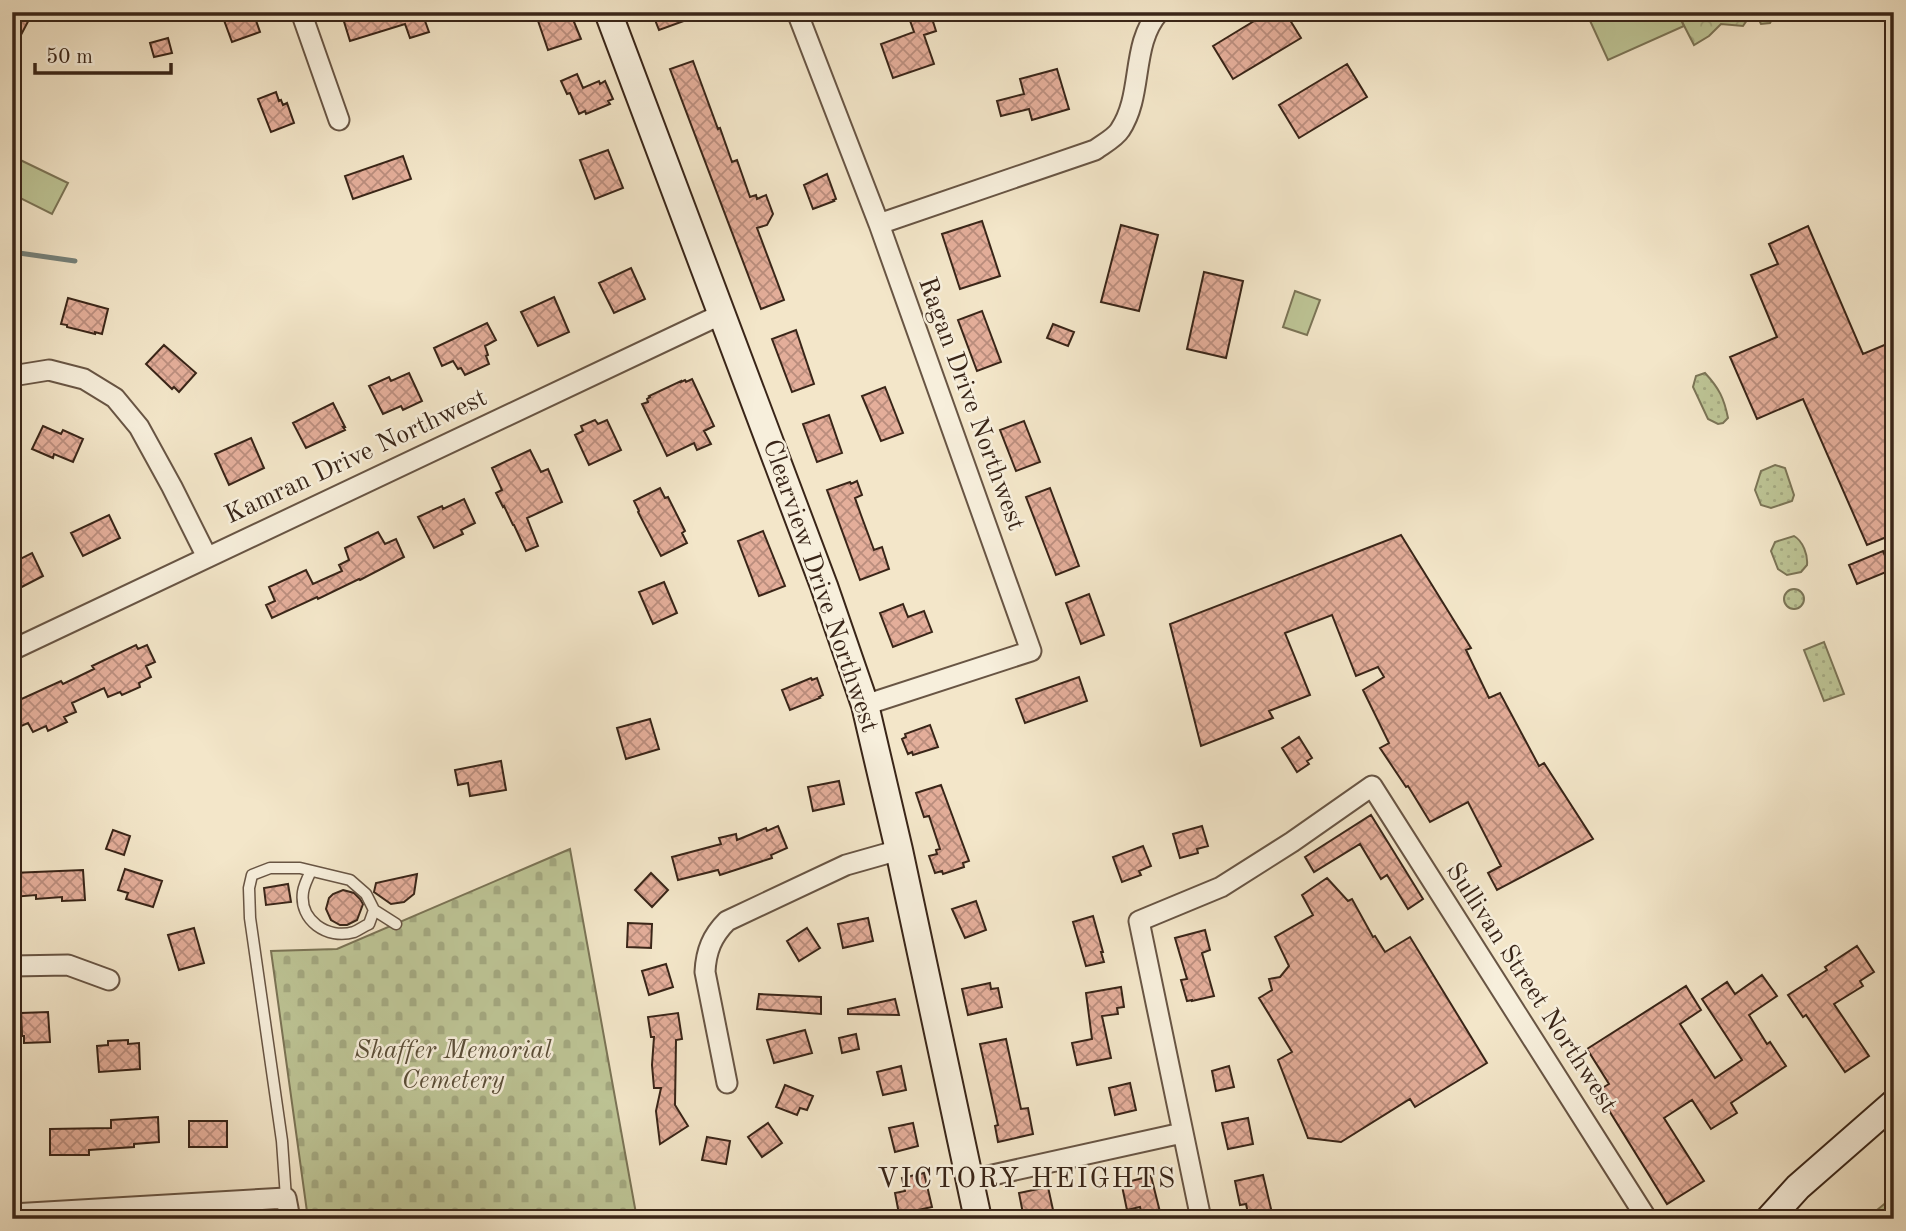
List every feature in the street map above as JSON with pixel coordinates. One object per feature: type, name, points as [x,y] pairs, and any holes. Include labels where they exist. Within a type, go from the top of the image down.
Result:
[{"type":"street","points":[[301,12],[339,120]]},
{"type":"street","name":"Clearview Drive Northwest","points":[[608,12],[824,586],[865,705],[978,1219]]},
{"type":"street","name":"Ragan Drive Northwest","points":[[797,12],[879,224],[1031,650],[865,705]]},
{"type":"street","points":[[879,224],[1095,150],[1102,145],[1119,132],[1131,109],[1141,45],[1159,12]]},
{"type":"street","name":"Kamran Drive Northwest","points":[[12,650],[723,314]]},
{"type":"street","points":[[12,376],[50,370],[84,379],[115,398],[139,428],[206,557]]},
{"type":"street","name":"Sullivan Street Northwest","points":[[1182,1133],[1139,921],[1221,887],[1372,786],[1647,1219]]},
{"type":"street","points":[[727,1083],[705,971],[710,944],[718,930],[727,922],[846,864],[899,850]]},
{"type":"street","points":[[12,966],[68,965],[109,980]]},
{"type":"street","points":[[1769,1219],[1798,1187],[1894,1103]]},
{"type":"street","points":[[970,1180],[1182,1133],[1201,1219]]},
{"type":"street","points":[[12,1214],[286,1198],[290,1219]]},
{"type":"lane","points":[[286,1198],[282,1142],[250,918],[248,888],[252,875],[270,868],[300,868],[350,880],[366,894],[374,910],[396,924]]},
{"type":"lane","points":[[311,870],[303,891],[304,910],[314,925],[333,933],[354,932],[369,924],[374,910]]},
{"type":"green space","points":[[1586,12],[1677,12],[1684,26],[1608,60]]},
{"type":"green space","points":[[1677,12],[1775,12],[1775,14],[1770,23],[1761,24],[1756,14],[1752,13],[1743,26],[1721,24],[1709,36],[1694,45]]},
{"type":"green space","points":[[12,156],[68,183],[52,214],[12,194]]},
{"type":"green space","points":[[1295,291],[1320,300],[1307,335],[1283,327]]},
{"type":"green space","points":[[1705,373],[1723,399],[1728,418],[1723,423],[1718,424],[1708,419],[1693,387],[1696,376]]},
{"type":"green space","points":[[1775,465],[1785,468],[1794,495],[1792,501],[1771,508],[1761,505],[1755,490],[1761,471]]},
{"type":"green space","points":[[1794,536],[1804,549],[1807,565],[1801,572],[1787,575],[1778,569],[1771,551],[1775,542]]},
{"type":"green space","points":[[1794,589],[1801,592],[1804,599],[1801,606],[1794,609],[1787,606],[1784,599],[1787,592]]},
{"type":"green space","points":[[1824,642],[1844,694],[1824,701],[1804,650]]},
{"type":"green space","name":"Shaffer Memorial Cemetery","points":[[570,849],[637,1219],[308,1219],[271,951],[337,949]]},
{"type":"green space","points":[[1894,1196],[1894,1219],[1866,1219]]},
{"type":"building","points":[[12,12],[33,12],[12,52]]},
{"type":"building","points":[[221,12],[253,12],[260,32],[232,42]]},
{"type":"building","points":[[341,12],[366,12],[367,17],[382,12],[431,12],[431,15],[424,18],[429,32],[410,38],[405,24],[350,41]]},
{"type":"building","points":[[535,12],[570,12],[581,39],[548,50]]},
{"type":"building","points":[[652,12],[703,12],[703,14],[659,30]]},
{"type":"building","points":[[907,12],[930,12],[936,31],[924,35],[934,64],[893,78],[881,44],[914,32]]},
{"type":"building","points":[[1269,12],[1285,12],[1301,38],[1233,79],[1213,46]]},
{"type":"building","points":[[168,38],[172,53],[154,57],[150,43]]},
{"type":"building","points":[[693,61],[718,129],[720,128],[732,162],[737,160],[750,197],[756,195],[757,199],[766,195],[773,214],[767,225],[757,228],[784,300],[761,309],[670,69]]},
{"type":"building","points":[[1347,64],[1367,97],[1299,138],[1279,105]]},
{"type":"building","points":[[1057,69],[1069,109],[1032,120],[1029,109],[1001,116],[997,101],[1024,94],[1020,79]]},
{"type":"building","points":[[577,74],[583,88],[605,81],[613,99],[608,101],[610,104],[586,114],[585,111],[579,114],[570,93],[567,94],[561,81]]},
{"type":"building","points":[[276,92],[283,105],[287,103],[294,123],[271,132],[258,99]]},
{"type":"building","points":[[608,150],[623,188],[595,199],[580,160]]},
{"type":"building","points":[[403,156],[411,179],[353,199],[345,176]]},
{"type":"building","points":[[827,174],[836,199],[813,209],[804,185]]},
{"type":"building","points":[[982,221],[1000,276],[960,289],[942,234]]},
{"type":"building","points":[[1121,225],[1158,235],[1139,311],[1101,302]]},
{"type":"building","points":[[1808,226],[1863,354],[1894,341],[1894,534],[1867,545],[1803,399],[1757,419],[1730,357],[1777,337],[1751,275],[1778,264],[1769,244]]},
{"type":"building","points":[[631,268],[645,299],[614,313],[599,283]]},
{"type":"building","points":[[1204,272],[1243,281],[1226,358],[1187,349]]},
{"type":"building","points":[[554,297],[569,332],[538,346],[521,312]]},
{"type":"building","points":[[68,298],[108,309],[102,334],[61,324]]},
{"type":"building","points":[[982,311],[1001,362],[977,371],[958,320]]},
{"type":"building","points":[[487,323],[496,340],[485,346],[489,364],[465,375],[453,361],[442,366],[434,348]]},
{"type":"building","points":[[1053,324],[1074,332],[1068,346],[1047,338]]},
{"type":"building","points":[[796,330],[814,384],[792,392],[772,339]]},
{"type":"building","points":[[164,345],[196,373],[179,392],[174,387],[172,389],[146,364]]},
{"type":"building","points":[[409,373],[422,401],[403,410],[401,406],[383,414],[369,386],[389,377],[391,381]]},
{"type":"building","points":[[692,379],[714,426],[704,431],[711,444],[697,450],[694,443],[667,456],[642,404],[648,402],[649,396],[681,381]]},
{"type":"building","points":[[885,387],[903,433],[881,441],[862,396]]},
{"type":"building","points":[[333,403],[345,430],[306,448],[293,423]]},
{"type":"building","points":[[829,415],[842,453],[817,462],[803,424]]},
{"type":"building","points":[[595,420],[598,424],[607,420],[621,450],[589,465],[575,435],[583,431],[581,426]]},
{"type":"building","points":[[1024,421],[1040,462],[1016,471],[1000,430]]},
{"type":"building","points":[[43,426],[61,434],[63,430],[83,439],[73,462],[54,454],[53,458],[32,449]]},
{"type":"building","points":[[251,438],[264,468],[229,485],[215,454]]},
{"type":"building","points":[[530,450],[541,472],[548,469],[562,502],[527,518],[538,546],[526,551],[496,493],[502,490],[492,468]]},
{"type":"building","points":[[857,481],[862,495],[855,498],[861,515],[874,550],[882,547],[889,569],[860,580],[827,490]]},
{"type":"building","points":[[660,488],[665,498],[668,497],[685,531],[682,533],[687,543],[661,556],[634,501]]},
{"type":"building","points":[[1050,488],[1079,566],[1056,575],[1026,497]]},
{"type":"building","points":[[464,499],[475,523],[461,530],[463,534],[434,548],[418,517]]},
{"type":"building","points":[[109,515],[120,538],[83,556],[71,533]]},
{"type":"building","points":[[763,531],[785,586],[759,596],[738,541]]},
{"type":"building","points":[[378,532],[385,544],[396,539],[404,557],[360,580],[272,618],[266,605],[275,601],[269,587],[306,570],[313,584],[342,571],[339,565],[349,560],[345,548]]},
{"type":"building","points":[[1401,535],[1471,648],[1466,650],[1489,698],[1500,693],[1539,766],[1544,763],[1593,839],[1497,890],[1488,873],[1501,866],[1468,802],[1430,822],[1380,748],[1389,743],[1363,690],[1384,677],[1378,667],[1356,676],[1332,615],[1285,633],[1310,695],[1269,711],[1273,718],[1201,746],[1170,624]]},
{"type":"building","points":[[1883,551],[1891,570],[1857,584],[1849,565]]},
{"type":"building","points":[[32,553],[43,576],[12,592],[12,563]]},
{"type":"building","points":[[664,582],[677,613],[653,624],[639,592]]},
{"type":"building","points":[[1089,594],[1104,635],[1081,644],[1066,603]]},
{"type":"building","points":[[903,604],[908,617],[924,611],[932,632],[893,647],[880,613]]},
{"type":"building","points":[[136,645],[138,649],[147,645],[155,662],[146,666],[151,677],[139,683],[140,687],[122,695],[120,692],[108,697],[104,688],[72,703],[76,712],[64,717],[67,722],[48,731],[46,726],[33,732],[28,723],[19,727],[12,713],[12,709],[19,705],[17,701],[61,681],[63,684],[94,669],[92,666]]},
{"type":"building","points":[[1079,677],[1087,701],[1025,723],[1016,699]]},
{"type":"building","points":[[817,678],[823,695],[790,710],[782,690]]},
{"type":"building","points":[[650,719],[659,749],[626,759],[617,728]]},
{"type":"building","points":[[930,725],[938,747],[913,755],[912,752],[908,754],[902,739],[906,737],[905,734]]},
{"type":"building","points":[[1299,737],[1312,758],[1307,761],[1309,764],[1297,772],[1282,748]]},
{"type":"building","points":[[501,761],[506,790],[470,796],[468,783],[458,785],[455,770]]},
{"type":"building","points":[[839,781],[844,804],[813,811],[808,787]]},
{"type":"building","points":[[941,785],[969,861],[963,863],[964,867],[943,874],[942,871],[935,873],[929,856],[937,854],[936,850],[940,849],[929,816],[924,817],[916,793]]},
{"type":"building","points":[[1371,815],[1423,899],[1408,909],[1387,875],[1381,879],[1360,844],[1314,872],[1305,857]]},
{"type":"building","points":[[778,826],[787,848],[771,855],[772,858],[720,875],[718,870],[678,880],[672,857],[721,844],[719,838],[736,834],[737,840]]},
{"type":"building","points":[[1202,826],[1208,846],[1197,849],[1198,853],[1180,858],[1173,834]]},
{"type":"building","points":[[113,830],[130,836],[124,855],[106,849]]},
{"type":"building","points":[[1143,846],[1151,866],[1139,871],[1141,875],[1122,882],[1113,857]]},
{"type":"building","points":[[125,869],[162,881],[153,907],[126,899],[128,893],[118,890]]},
{"type":"building","points":[[83,870],[85,900],[62,901],[62,897],[36,899],[36,895],[12,897],[12,873]]},
{"type":"building","points":[[651,873],[668,890],[652,907],[635,890]]},
{"type":"building","points":[[417,874],[414,894],[404,902],[391,904],[374,892],[376,883]]},
{"type":"building","points":[[1327,878],[1348,901],[1352,899],[1373,937],[1375,936],[1385,952],[1410,937],[1487,1063],[1415,1107],[1410,1099],[1341,1142],[1308,1138],[1278,1060],[1292,1052],[1259,998],[1272,990],[1269,979],[1280,977],[1289,966],[1275,937],[1313,915],[1302,895]]},
{"type":"building","points":[[288,884],[291,902],[266,905],[264,888]]},
{"type":"building","points":[[343,890],[354,893],[363,904],[357,920],[347,925],[331,920],[326,909],[329,898]]},
{"type":"building","points":[[976,901],[986,930],[965,938],[952,909]]},
{"type":"building","points":[[1093,916],[1104,962],[1086,966],[1073,922]]},
{"type":"building","points":[[868,918],[873,941],[843,948],[838,924]]},
{"type":"building","points":[[628,923],[652,924],[651,948],[627,947]]},
{"type":"building","points":[[194,928],[204,963],[179,970],[168,935]]},
{"type":"building","points":[[807,928],[820,948],[799,961],[787,941]]},
{"type":"building","points":[[1205,930],[1210,950],[1202,953],[1214,996],[1187,1001],[1181,980],[1187,979],[1175,938]]},
{"type":"building","points":[[1857,946],[1874,972],[1860,981],[1863,986],[1834,1004],[1869,1056],[1845,1072],[1806,1015],[1803,1017],[1788,995],[1827,970],[1825,967]]},
{"type":"building","points":[[666,964],[673,987],[649,995],[642,971]]},
{"type":"building","points":[[1762,975],[1777,996],[1749,1015],[1767,1044],[1770,1042],[1786,1066],[1731,1103],[1737,1113],[1711,1129],[1692,1100],[1664,1118],[1704,1181],[1667,1204],[1597,1091],[1609,1084],[1587,1049],[1686,986],[1701,1010],[1680,1024],[1715,1078],[1742,1060],[1702,999],[1727,982],[1735,994]]},
{"type":"building","points":[[990,983],[991,989],[998,988],[1002,1007],[968,1015],[962,989]]},
{"type":"building","points":[[1121,987],[1124,1007],[1117,1008],[1118,1014],[1102,1016],[1111,1058],[1077,1065],[1072,1043],[1092,1039],[1086,993]]},
{"type":"building","points":[[759,994],[821,997],[821,1014],[757,1009]]},
{"type":"building","points":[[895,999],[899,1015],[848,1014],[848,1009]]},
{"type":"building","points":[[48,1012],[50,1042],[24,1043],[21,1013]]},
{"type":"building","points":[[678,1013],[682,1039],[676,1040],[675,1105],[688,1126],[660,1144],[656,1111],[661,1088],[654,1088],[654,1037],[651,1037],[648,1017]]},
{"type":"building","points":[[805,1030],[812,1053],[774,1063],[767,1040]]},
{"type":"building","points":[[856,1034],[859,1049],[842,1053],[839,1038]]},
{"type":"building","points":[[1006,1039],[1021,1109],[1028,1108],[1033,1134],[998,1142],[995,1126],[998,1125],[980,1044]]},
{"type":"building","points":[[128,1040],[128,1044],[139,1043],[140,1069],[99,1072],[97,1046],[108,1045],[108,1041]]},
{"type":"building","points":[[901,1066],[906,1090],[883,1095],[877,1072]]},
{"type":"building","points":[[1229,1066],[1234,1087],[1216,1091],[1212,1071]]},
{"type":"building","points":[[1130,1083],[1136,1110],[1115,1115],[1109,1088]]},
{"type":"building","points":[[785,1085],[813,1096],[807,1110],[800,1108],[797,1115],[776,1107]]},
{"type":"building","points":[[158,1117],[159,1142],[134,1144],[134,1147],[89,1150],[89,1155],[50,1155],[50,1129],[111,1128],[111,1120]]},
{"type":"building","points":[[1248,1118],[1253,1144],[1228,1149],[1222,1123]]},
{"type":"building","points":[[189,1121],[227,1121],[227,1147],[189,1147]]},
{"type":"building","points":[[768,1123],[782,1143],[762,1157],[748,1137]]},
{"type":"building","points":[[913,1123],[918,1146],[895,1152],[889,1128]]},
{"type":"building","points":[[707,1137],[730,1141],[726,1164],[702,1160]]},
{"type":"building","points":[[924,1173],[932,1207],[899,1214],[895,1193],[905,1191],[902,1178]]},
{"type":"building","points":[[1263,1175],[1272,1213],[1249,1218],[1246,1204],[1240,1205],[1235,1181]]},
{"type":"building","points":[[1151,1176],[1161,1216],[1143,1219],[1140,1207],[1127,1210],[1122,1186],[1127,1185],[1127,1182]]},
{"type":"building","points":[[1048,1187],[1055,1219],[1024,1219],[1019,1193]]},
{"type":"waterway","points":[[12,252],[75,261]]},
{"type":"district","name":"VICTORY HEIGHTS","points":[[1027,1180]]}]
